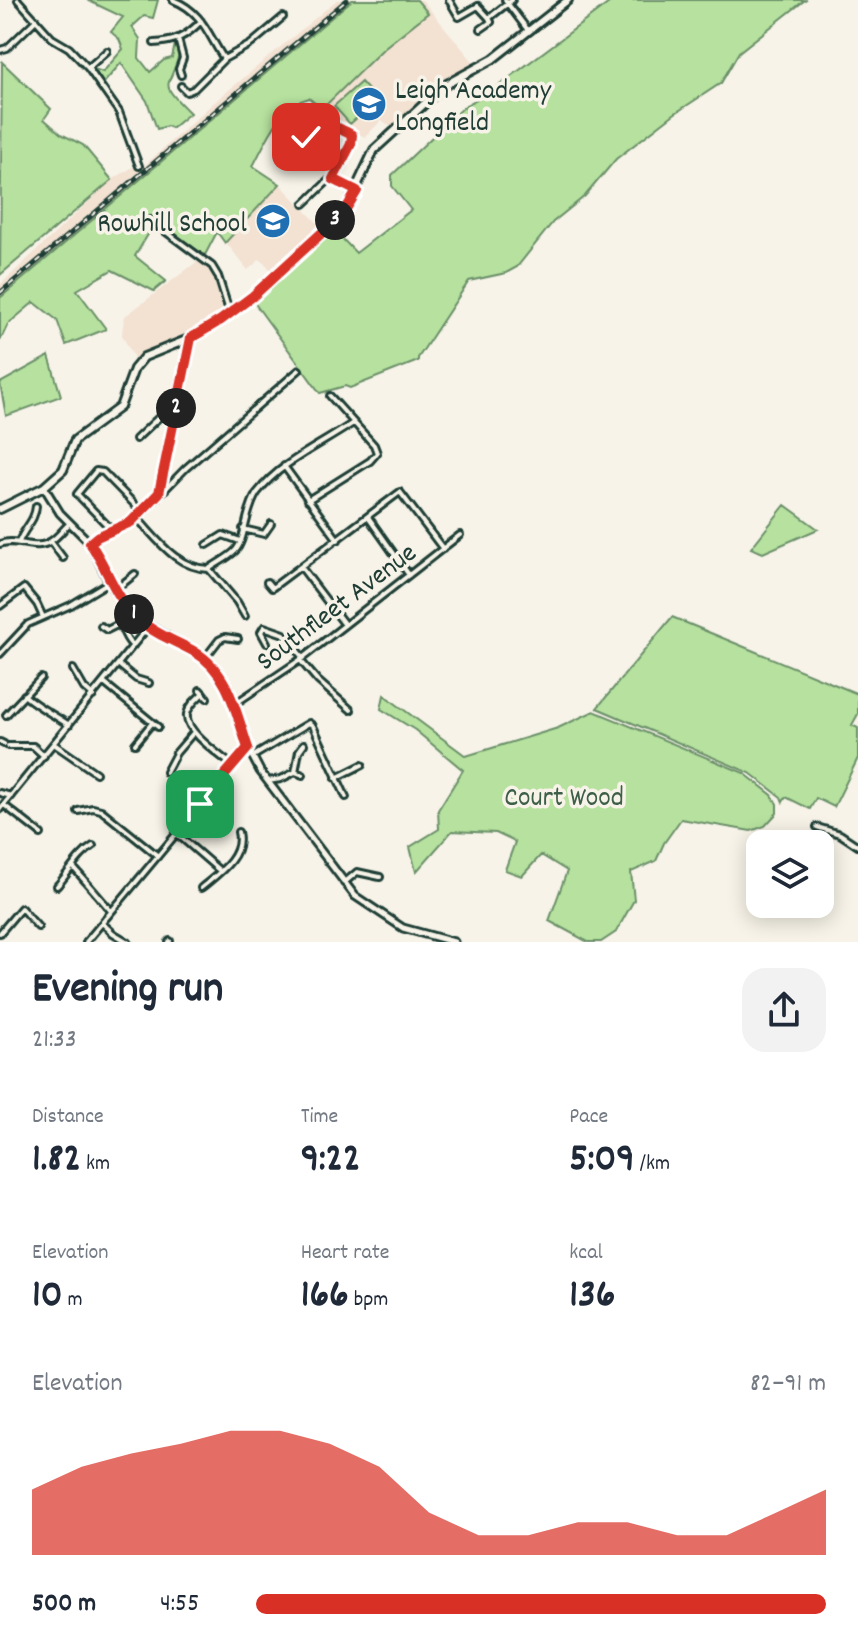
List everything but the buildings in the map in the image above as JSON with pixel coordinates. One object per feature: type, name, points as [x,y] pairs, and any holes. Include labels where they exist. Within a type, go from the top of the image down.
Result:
[{"type":"main road","points":[[0,509],[44,487],[63,470],[80,435],[117,411],[138,364],[150,353],[191,338],[230,314],[325,230],[346,209],[357,191],[369,159],[380,143],[445,85],[493,59],[527,29],[533,28],[568,0]]},
{"type":"street","points":[[18,0],[52,38],[69,48],[88,68],[119,112],[139,166]]},
{"type":"street","points":[[173,0],[201,21],[213,35],[224,59]]},
{"type":"street","points":[[449,0],[459,17],[478,6],[491,22],[481,29]]},
{"type":"street","points":[[489,18],[508,1],[527,29]]},
{"type":"street","points":[[181,86],[190,92],[224,59],[264,34],[283,17]]},
{"type":"street","points":[[0,50],[7,48],[36,20]]},
{"type":"street","points":[[154,43],[187,35],[201,21]]},
{"type":"street","points":[[178,39],[183,58],[179,69],[181,75]]},
{"type":"street","points":[[88,68],[107,51]]},
{"type":"street","points":[[289,158],[314,128],[330,123],[352,135],[333,179],[304,204]]},
{"type":"street","points":[[327,146],[345,156]]},
{"type":"street","points":[[333,179],[357,191]]},
{"type":"street","points":[[150,220],[212,266],[230,314]]},
{"type":"street","points":[[159,493],[191,338]]},
{"type":"street","points":[[90,543],[137,518],[159,493],[299,370]]},
{"type":"street","points":[[308,500],[370,461],[377,453],[374,445],[330,396]]},
{"type":"street","points":[[136,439],[178,399]]},
{"type":"street","points":[[137,518],[174,557],[193,568],[209,569],[235,551],[246,513],[257,493],[284,466],[353,423]]},
{"type":"street","points":[[284,466],[338,540]]},
{"type":"street","points":[[112,530],[77,494],[96,471],[103,472],[141,512]]},
{"type":"street","points":[[44,487],[50,500],[90,543],[109,582],[148,627],[205,658],[216,669],[227,687],[252,757],[267,782],[344,883],[369,908],[395,924],[419,934],[454,942]]},
{"type":"street","points":[[267,582],[272,588],[400,492],[443,549]]},
{"type":"street","points":[[19,542],[24,528],[33,519],[36,506]]},
{"type":"street","points":[[368,517],[409,575]]},
{"type":"street","points":[[0,544],[51,542],[70,523]]},
{"type":"street","points":[[243,529],[264,534],[271,524]]},
{"type":"street","points":[[207,545],[223,535],[240,541]]},
{"type":"street","name":"Southfleet Avenue","points":[[233,705],[301,659],[460,535]]},
{"type":"street","points":[[51,542],[63,558]]},
{"type":"street","points":[[301,567],[345,625]]},
{"type":"street","points":[[209,569],[245,616]]},
{"type":"street","points":[[115,590],[135,574]]},
{"type":"street","points":[[2,650],[28,624],[71,605],[109,582]]},
{"type":"street","points":[[0,606],[24,588],[43,617]]},
{"type":"street","points":[[101,626],[107,630],[119,624],[133,646]]},
{"type":"street","points":[[41,834],[2,807],[148,627]]},
{"type":"street","points":[[267,643],[261,632],[264,627],[284,634],[318,681],[351,710]]},
{"type":"street","points":[[205,658],[219,640],[225,637],[234,640]]},
{"type":"street","points":[[119,665],[136,679],[149,683]]},
{"type":"street","points":[[73,669],[84,688],[93,696]]},
{"type":"street","points":[[6,715],[41,678]]},
{"type":"street","points":[[104,683],[158,727]]},
{"type":"street","points":[[207,698],[201,692],[188,711],[187,721],[194,732],[233,766]]},
{"type":"street","points":[[24,695],[41,711],[69,725]]},
{"type":"street","points":[[135,744],[152,723]]},
{"type":"street","points":[[252,757],[309,723],[346,797]]},
{"type":"street","points":[[166,772],[176,753],[194,732]]},
{"type":"street","points":[[4,744],[33,746],[44,756]]},
{"type":"street","points":[[54,744],[96,773]]},
{"type":"street","points":[[295,772],[299,751],[304,744]]},
{"type":"street","points":[[86,942],[248,748]]},
{"type":"street","points":[[336,778],[362,765]]},
{"type":"street","points":[[267,782],[295,772],[303,775]]},
{"type":"street","points":[[0,793],[11,796]]},
{"type":"street","points":[[78,811],[100,809],[158,856]]},
{"type":"street","points":[[817,827],[840,834],[858,846]]},
{"type":"street","points":[[201,888],[221,872],[238,849],[238,832]]},
{"type":"street","points":[[176,833],[221,872]]},
{"type":"street","points":[[57,886],[93,846]]},
{"type":"street","points":[[74,868],[111,911]]},
{"type":"street","points":[[344,883],[357,872],[380,877]]},
{"type":"street","points":[[0,933],[21,908],[38,927]]},
{"type":"street","points":[[102,923],[128,942]]},
{"type":"shaded area","points":[[337,0],[356,0],[105,215],[68,240],[0,298],[0,285],[112,180],[133,167],[143,167],[210,106]]},
{"type":"shaded area","name":"Leigh Academy Longfield","points":[[358,0],[422,0],[475,64],[440,87],[393,129],[382,120],[365,137],[332,122],[309,98],[300,100],[280,118],[253,166],[280,184],[323,229],[273,272],[260,259],[248,270],[220,235],[171,160]]},
{"type":"shaded area","points":[[202,258],[212,267],[228,311],[189,337],[162,345],[135,360],[122,335],[124,317]]},
{"type":"green space","points":[[87,0],[158,0],[153,18],[144,16],[132,27],[140,39],[139,58],[150,72],[164,60],[172,58],[175,44],[180,51],[168,84],[172,94],[190,113],[172,128],[157,129],[147,101],[121,63],[102,85],[91,68],[103,72],[123,49],[119,39],[111,32],[123,17]]},
{"type":"green space","points":[[352,0],[417,0],[428,13],[385,47],[322,109],[309,98],[282,116],[253,166],[280,184],[225,243],[217,232],[205,255],[155,223],[135,256],[166,281],[154,291],[112,270],[77,290],[106,329],[66,345],[57,320],[34,302],[8,324],[0,341],[0,298]]},
{"type":"green space","points":[[613,0],[805,0],[739,52],[721,83],[674,114],[616,159],[585,196],[553,222],[517,267],[506,273],[469,281],[418,361],[350,388],[345,386],[320,393],[253,301],[333,229],[356,253],[411,210],[392,186],[392,175],[466,105],[493,90]]},
{"type":"green space","points":[[2,62],[51,109],[44,119],[61,134],[83,145],[112,180],[0,275]]},
{"type":"green space","points":[[361,82],[377,100],[350,124],[334,106]]},
{"type":"green space","points":[[49,356],[61,396],[6,416],[0,383]]},
{"type":"green space","points":[[785,505],[818,529],[763,553],[751,548]]},
{"type":"green space","points":[[672,617],[858,694],[858,714],[852,725],[858,728],[858,758],[834,807],[816,798],[810,809],[786,797],[783,802],[781,797],[750,773],[597,708]]},
{"type":"green space","name":"Court Wood","points":[[384,695],[466,756],[558,728],[594,711],[744,773],[772,795],[777,804],[777,813],[765,826],[754,830],[681,819],[656,861],[631,872],[634,900],[616,932],[601,942],[588,942],[549,921],[567,871],[541,855],[522,876],[505,870],[515,842],[496,833],[452,831],[416,872],[410,847],[439,829],[438,810],[463,770],[415,730],[381,709]]},
{"type":"railway","points":[[0,293],[347,0]]},
{"type":"place","name":"Leigh Academy Longfield","points":[[369,104]]},
{"type":"place","name":"Rowhill School","points":[[273,221]]},
{"type":"route","points":[[200,804],[248,748],[227,687],[205,658],[139,620],[109,582],[90,543],[137,518],[159,493],[191,338],[253,296],[346,209],[357,191],[333,179],[351,144],[352,135],[330,123],[319,125],[306,137]]}]
